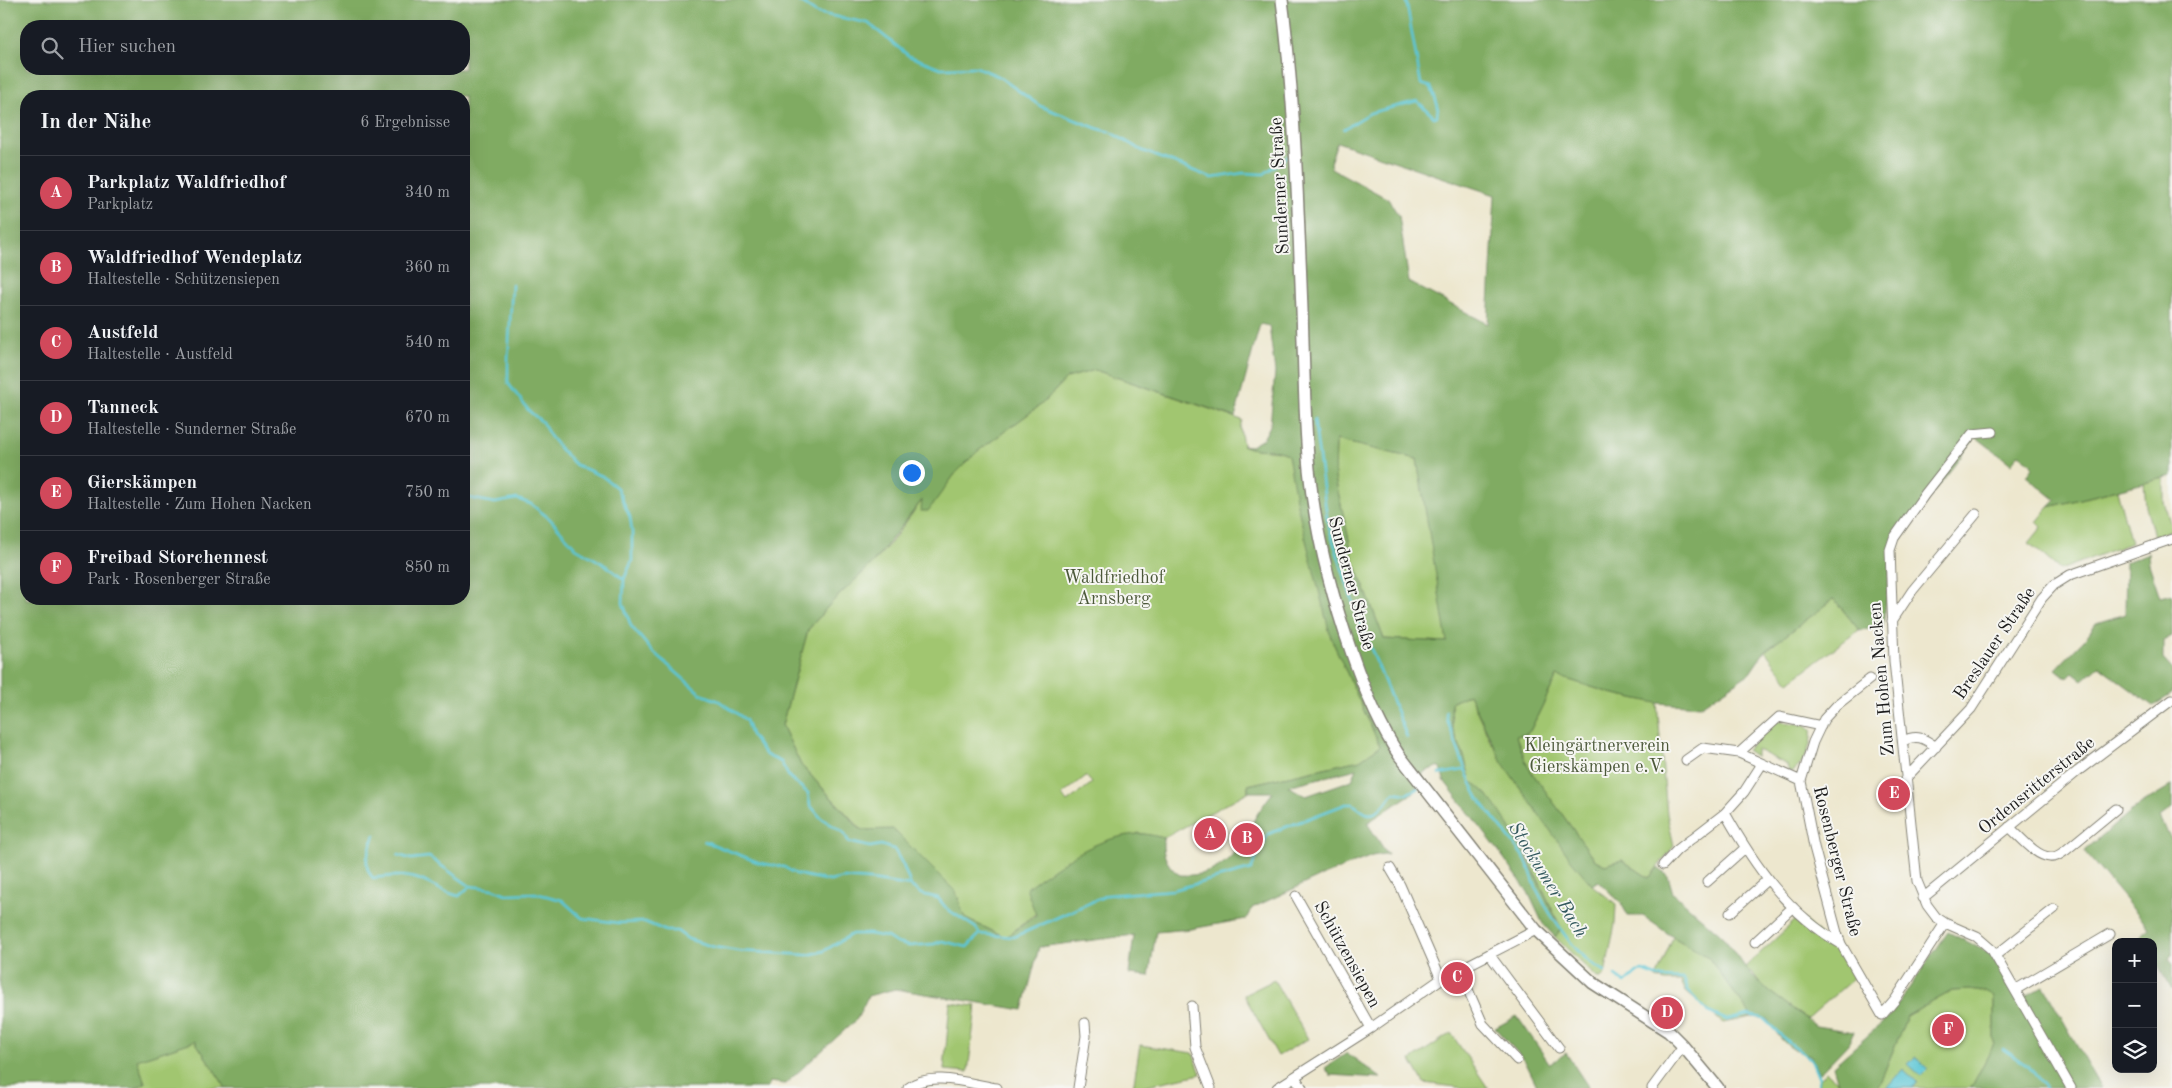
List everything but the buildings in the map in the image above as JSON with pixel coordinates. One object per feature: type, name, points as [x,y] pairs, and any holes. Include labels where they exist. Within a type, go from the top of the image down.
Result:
[{"type":"main road","name":"Sunderner Straße","points":[[1282,0],[1288,44],[1294,124],[1309,470],[1319,533],[1331,588],[1361,680],[1391,743],[1536,930],[1593,983],[1661,1026],[1683,1046],[1718,1088]]},
{"type":"street","name":"Zum Hohen Nacken","points":[[1993,432],[1972,434],[1925,494],[1894,538],[1889,556],[1892,621],[1905,779],[1916,872],[1923,898],[1930,911],[1945,923],[1977,937],[1987,944],[1996,956],[2072,1088]]},
{"type":"street","points":[[1892,621],[1912,591],[1976,514]]},
{"type":"street","name":"Breslauer Straße","points":[[1905,779],[1971,709],[2042,598],[2054,585],[2070,575],[2172,539]]},
{"type":"street","name":"Rosenberger Straße","points":[[1870,680],[1837,705],[1820,726],[1805,764],[1801,781],[1814,847],[1841,944],[1882,1015],[1895,1000],[1945,923]]},
{"type":"street","name":"Ordensritterstraße","points":[[1923,898],[2092,760],[2172,700]]},
{"type":"street","points":[[1739,753],[1779,717],[1820,726]]},
{"type":"street","points":[[1903,741],[1911,737],[1920,737],[1936,747]]},
{"type":"street","points":[[1686,760],[1703,748],[1739,753],[1801,781]]},
{"type":"street","points":[[1663,865],[1677,850],[1725,813],[1744,792],[1762,764]]},
{"type":"street","points":[[2009,827],[2034,849],[2051,858],[2065,851],[2116,809]]},
{"type":"street","points":[[1725,813],[1745,848],[1767,880],[1794,907],[1841,944]]},
{"type":"street","points":[[1707,882],[1745,848]]},
{"type":"street","points":[[1390,868],[1400,885],[1441,979]]},
{"type":"street","points":[[1730,913],[1767,880]]},
{"type":"street","name":"Schützensiepen","points":[[1296,896],[1371,1028]]},
{"type":"street","points":[[1755,942],[1794,907]]},
{"type":"street","points":[[1996,956],[2054,909]]},
{"type":"street","points":[[1277,1088],[1371,1028],[1441,979],[1536,930]]},
{"type":"street","points":[[2015,990],[2110,934]]},
{"type":"street","points":[[1489,954],[1559,1048]]},
{"type":"street","points":[[1459,969],[1483,1024],[1517,1060]]},
{"type":"street","points":[[1192,1006],[1195,1047],[1211,1088]]},
{"type":"street","points":[[1078,1088],[1086,1036],[1085,1023]]},
{"type":"street","points":[[1652,1088],[1683,1046]]},
{"type":"street","points":[[1295,1077],[1302,1088]]},
{"type":"street","points":[[908,1088],[918,1081],[930,1078],[980,1087],[998,1088]]},
{"type":"green space","points":[[0,0],[2172,0],[2172,476],[2049,507],[2056,500],[2026,476],[2032,468],[2031,463],[2019,454],[2011,464],[1976,437],[1893,545],[1883,628],[1859,630],[1834,599],[1765,651],[1750,673],[1701,706],[1657,703],[1610,693],[1557,676],[1530,731],[1516,736],[1528,767],[1595,860],[1605,865],[1622,860],[1649,878],[1658,868],[1668,876],[1673,893],[1723,937],[1751,975],[1770,992],[1816,1026],[1854,1032],[1848,1044],[1819,1074],[1810,1055],[1795,1050],[1785,1043],[1767,1019],[1752,1017],[1708,957],[1673,937],[1643,916],[1628,916],[1621,903],[1598,881],[1592,885],[1571,860],[1502,762],[1469,694],[1451,703],[1452,727],[1464,756],[1471,782],[1483,790],[1495,805],[1521,848],[1561,929],[1555,937],[1543,924],[1528,892],[1445,782],[1439,766],[1424,772],[1413,793],[1367,823],[1388,855],[1372,856],[1319,877],[1252,908],[1246,919],[1191,929],[1156,932],[1149,976],[1129,974],[1134,935],[1039,947],[1023,1010],[895,989],[868,996],[857,1019],[785,1084],[770,1082],[768,1088],[226,1088],[195,1041],[137,1060],[145,1083],[135,1088],[0,1088]],"holes":[[[1337,142],[1495,195],[1488,324],[1409,282],[1399,216],[1388,199],[1331,168],[1330,163]],[[1260,324],[1269,326],[1275,372],[1270,426],[1263,439],[1251,446],[1242,445],[1253,449],[1283,452],[1288,455],[1297,505],[1331,638],[1380,746],[1360,760],[1248,785],[1248,792],[1273,792],[1259,811],[1236,851],[1228,860],[1208,872],[1195,875],[1180,875],[1176,872],[1164,854],[1164,838],[1147,834],[1121,836],[1078,854],[1026,888],[1036,915],[1006,937],[968,920],[964,916],[956,892],[893,829],[861,830],[801,765],[782,725],[808,630],[831,603],[873,563],[922,500],[921,511],[928,511],[955,474],[978,451],[1042,404],[1067,378],[1095,370],[1235,417]],[[1336,440],[1417,459],[1447,642],[1384,639],[1353,558],[1335,478]],[[1357,769],[1352,780],[1306,796],[1288,786]]]},
{"type":"green space","name":"Waldfriedhof Arnsberg","points":[[1095,370],[1242,420],[1240,428],[1243,445],[1254,449],[1283,452],[1288,455],[1331,638],[1380,746],[1360,760],[1248,785],[1248,792],[1164,838],[1138,833],[1006,937],[968,920],[964,916],[956,892],[893,830],[862,830],[801,765],[782,725],[808,630],[831,603],[873,563],[923,499],[927,511],[955,474],[978,451],[1042,404],[1067,378]],"holes":[[[1086,776],[1092,783],[1067,802],[1062,795]]]},
{"type":"green space","points":[[1336,440],[1417,459],[1448,642],[1384,639],[1353,558],[1335,478]]},
{"type":"green space","points":[[2164,478],[2164,502],[2172,530],[2154,536],[2146,507],[2144,483]]},
{"type":"green space","points":[[2117,490],[2131,543],[2060,570],[2029,543],[2042,527],[2037,522],[2049,507]]},
{"type":"green space","points":[[2148,553],[2149,564],[2160,597],[2172,594],[2172,636],[2163,641],[2163,659],[2172,669],[2172,694],[2153,706],[2099,666],[2083,680],[2073,672],[2067,678],[2056,669],[2085,639],[2096,623],[2125,614],[2126,562]]},
{"type":"green space","points":[[1834,599],[1859,630],[1789,682],[1765,651]]},
{"type":"green space","name":"Kleingärtnerverein Gierskämpen e.V.","points":[[1557,676],[1610,693],[1657,703],[1667,814],[1674,846],[1649,878],[1622,860],[1605,865],[1595,860],[1528,767],[1516,736],[1530,731]]},
{"type":"green space","points":[[1469,694],[1490,740],[1516,782],[1592,885],[1616,904],[1615,924],[1605,974],[1601,978],[1597,978],[1555,937],[1561,928],[1526,853],[1487,794],[1471,782],[1464,756],[1452,727],[1451,703]]},
{"type":"green space","points":[[1776,721],[1806,725],[1811,729],[1811,741],[1803,761],[1794,770],[1789,772],[1787,765],[1756,749],[1756,757],[1746,750]]},
{"type":"green space","points":[[2172,785],[2172,808],[2160,817],[2172,841],[2172,955],[2169,958],[2172,963],[2172,990],[2157,965],[2157,938],[2142,938],[2140,935],[2149,928],[2084,851],[2136,807]]},
{"type":"green space","points":[[1800,916],[1841,955],[1854,978],[1807,1019],[1770,992],[1745,967]]},
{"type":"green space","points":[[1948,932],[1990,953],[2020,999],[2044,986],[2101,1088],[1971,1088],[1994,1044],[1994,997],[1985,992],[1969,990],[1952,991],[1907,1016],[1879,1085],[1876,1088],[1846,1088],[1838,1083],[1833,1066],[1889,1017]]},
{"type":"green space","points":[[1673,937],[1708,957],[1752,1017],[1723,1023],[1686,992],[1681,981],[1665,981],[1656,978]]},
{"type":"green space","points":[[1274,980],[1308,1039],[1278,1056],[1244,995]]},
{"type":"green space","points":[[1969,990],[1985,992],[1994,996],[1994,1044],[1971,1088],[1876,1088],[1879,1085],[1907,1016],[1952,991]]},
{"type":"green space","points":[[950,1003],[976,1006],[968,1072],[944,1070]]},
{"type":"green space","points":[[1517,1016],[1550,1064],[1566,1053],[1589,1088],[1538,1088],[1525,1061],[1495,1028]]},
{"type":"green space","points":[[1451,1033],[1488,1088],[1464,1088],[1424,1083],[1411,1060]]},
{"type":"green space","points":[[195,1041],[226,1088],[135,1088],[145,1083],[137,1060]]},
{"type":"green space","points":[[1140,1045],[1193,1053],[1201,1074],[1133,1088]]},
{"type":"green space","points":[[1347,1053],[1381,1078],[1330,1075],[1325,1068]]},
{"type":"green space","points":[[1826,1072],[1846,1088],[1819,1088],[1820,1078]]},
{"type":"water","points":[[1915,1057],[1928,1069],[1921,1076],[1908,1064]]},
{"type":"water","points":[[1903,1069],[1917,1082],[1912,1088],[1886,1088]]},
{"type":"waterway","points":[[797,0],[817,13],[868,23],[909,56],[941,68],[976,67],[998,76],[1040,106],[1110,132],[1141,150],[1212,178],[1243,173],[1264,174],[1288,156]]},
{"type":"waterway","name":"Stockumer Bach","points":[[1344,129],[1370,113],[1417,101],[1434,117],[1437,116],[1438,106],[1431,87],[1421,84],[1406,0]]},
{"type":"waterway","points":[[512,285],[508,383],[529,411],[542,422],[562,451],[576,465],[602,476],[617,488],[630,517],[632,531],[632,561],[624,579],[623,603],[631,626],[652,651],[701,694],[719,701],[746,720],[751,735],[766,755],[781,762],[789,777],[808,793],[810,805],[821,818],[844,833],[849,842],[870,847],[881,845],[894,849],[911,886],[921,894],[938,898],[947,909],[976,928],[980,934],[1014,937],[1107,895],[1173,890],[1251,869],[1268,834],[1272,833]]},
{"type":"waterway","points":[[1314,419],[1328,525],[1356,612],[1407,737]]},
{"type":"waterway","points":[[470,498],[495,503],[517,499],[531,504],[550,519],[576,548],[607,566],[623,579]]},
{"type":"waterway","name":"Stockumer Bach","points":[[1446,712],[1447,721],[1468,778],[1478,797],[1526,861],[1537,890],[1557,924],[1585,957],[1605,971]]},
{"type":"waterway","points":[[1439,774],[1464,770]]},
{"type":"waterway","points":[[1273,832],[1346,804],[1353,804],[1366,813],[1375,813],[1394,792],[1406,794],[1419,788]]},
{"type":"waterway","points":[[375,835],[367,858],[367,868],[373,878],[397,876],[415,878],[459,896],[470,886]]},
{"type":"waterway","points":[[704,841],[760,863],[784,867],[796,874],[830,881],[843,878],[911,886]]},
{"type":"waterway","points":[[398,855],[411,859],[429,857],[470,886],[494,889],[506,894],[535,893],[562,900],[582,918],[619,923],[645,922],[666,931],[677,931],[688,939],[714,947],[738,951],[808,955],[824,951],[852,934],[887,937],[896,943],[909,946],[934,944],[942,941],[967,947],[980,934]]},
{"type":"waterway","name":"Stockumer Bach","points":[[1615,976],[1625,983],[1637,972],[1643,971],[1662,978],[1684,979],[1688,991],[1708,1012],[1727,1020],[1748,1015],[1763,1018],[1790,1044],[1811,1059],[1819,1078],[1818,1088]]},
{"type":"waterway","name":"Stockumer Bach","points":[[2003,1049],[2029,1067],[2046,1088]]},
{"type":"place","name":"Gierskämpen","points":[[1894,794]]},
{"type":"place","name":"Parkplatz Waldfriedhof","points":[[1210,834]]},
{"type":"place","name":"Waldfriedhof Wendeplatz","points":[[1247,839]]},
{"type":"place","name":"Austfeld","points":[[1457,978]]},
{"type":"place","name":"Tanneck","points":[[1667,1013]]},
{"type":"place","name":"Freibad Storchennest","points":[[1948,1030]]}]
